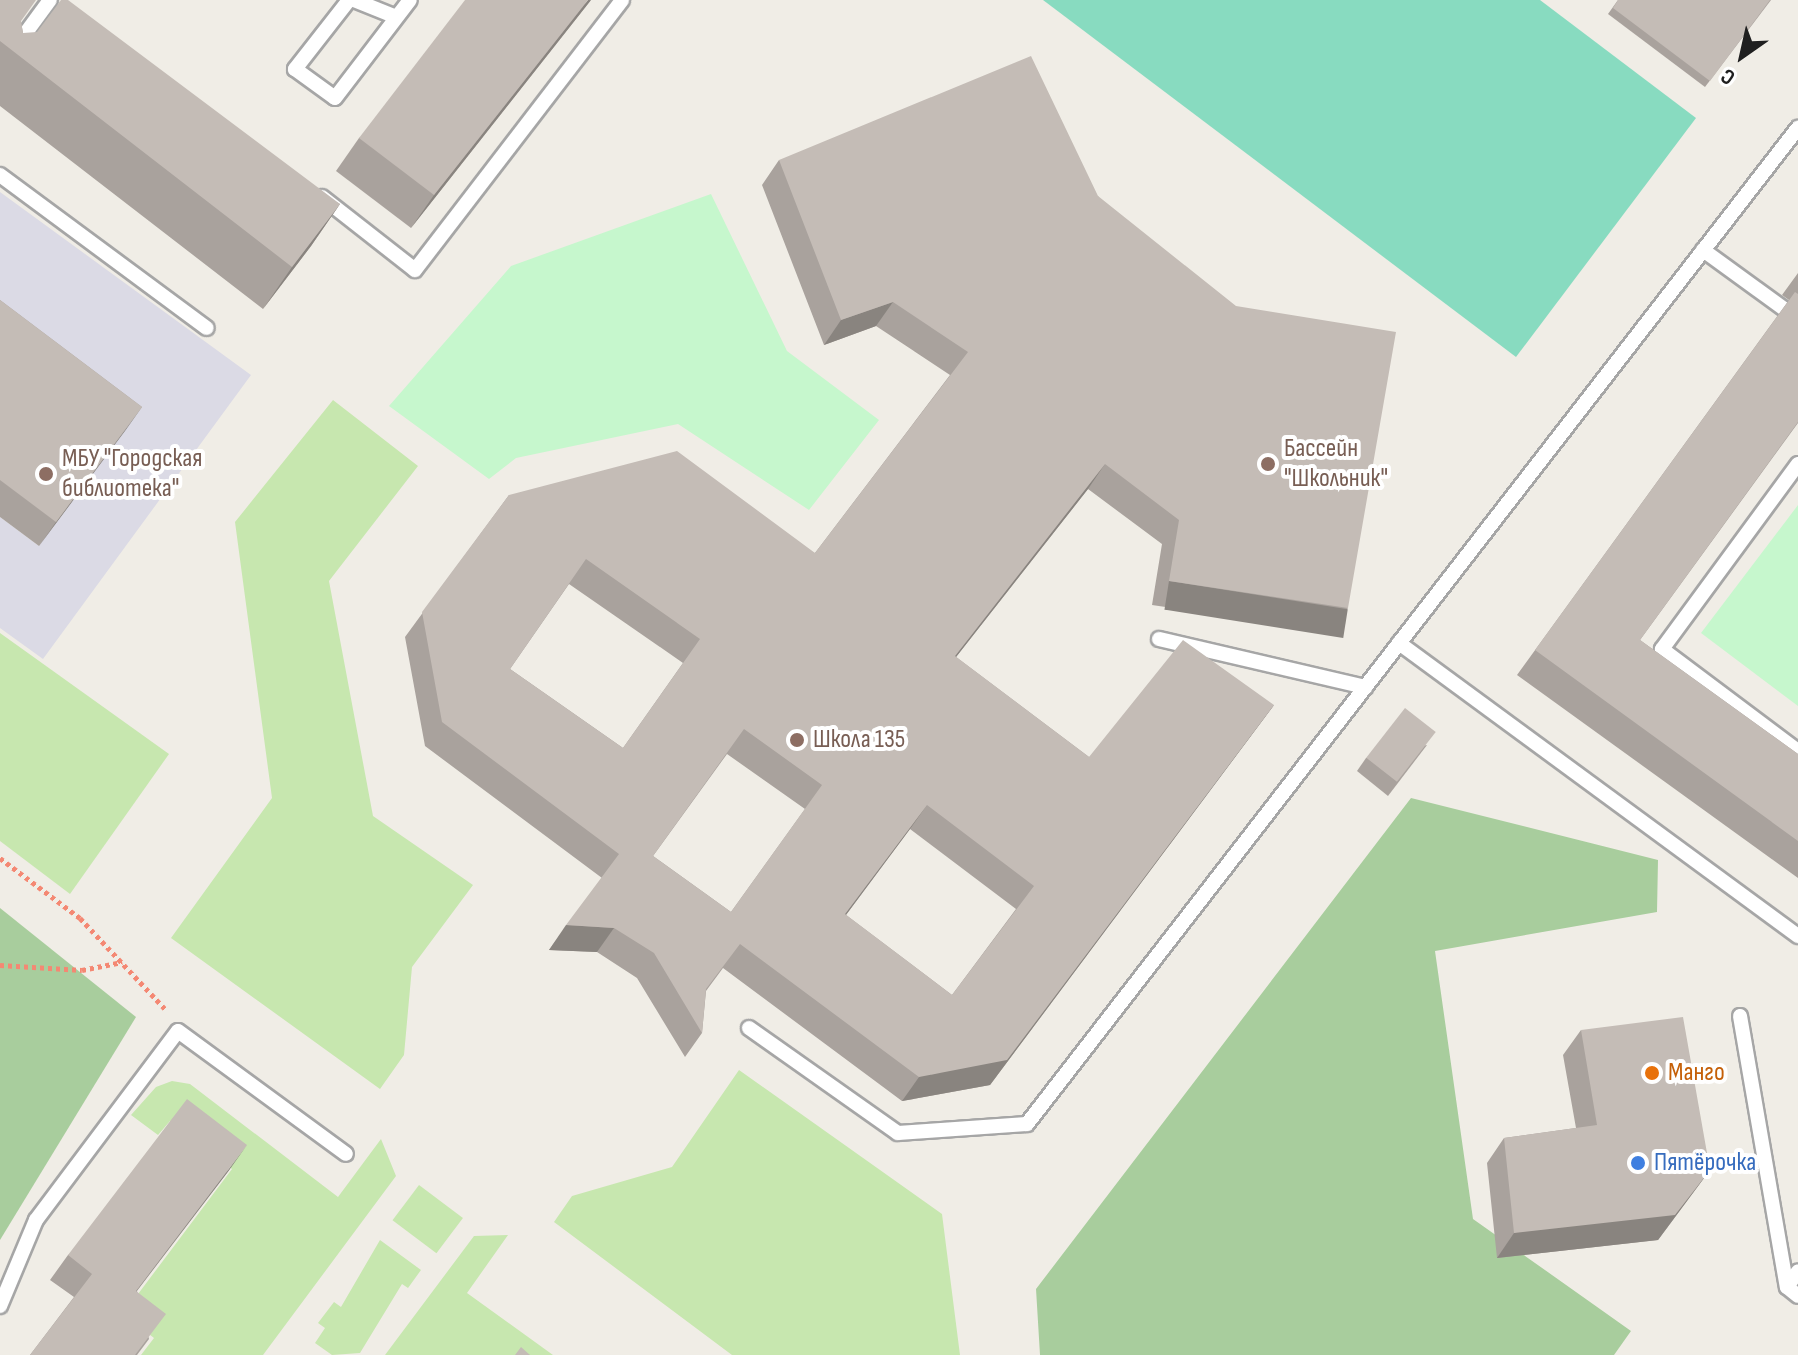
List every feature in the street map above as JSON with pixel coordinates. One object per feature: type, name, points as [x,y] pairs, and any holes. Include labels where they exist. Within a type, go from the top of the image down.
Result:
[{"type":"lane","points":[[0,68],[50,0]]},
{"type":"lane","points":[[396,17],[352,0],[295,69],[335,98],[410,0]]},
{"type":"lane","points":[[308,186],[415,270],[622,0]]},
{"type":"lane","points":[[749,1028],[898,1133],[1027,1124],[1798,128]]},
{"type":"lane","points":[[0,175],[207,328]]},
{"type":"lane","points":[[1703,250],[1798,319]]},
{"type":"lane","points":[[1798,464],[1662,649],[1798,751]]},
{"type":"lane","points":[[1159,639],[1365,687]]},
{"type":"lane","points":[[1399,643],[1798,936]]},
{"type":"lane","points":[[1740,1016],[1792,1292]]},
{"type":"lane","points":[[0,1306],[36,1220],[178,1031],[346,1154]]},
{"type":"lane","points":[[1792,1292],[1798,1271]]},
{"type":"path","points":[[0,858],[80,918],[123,962],[178,1031]]},
{"type":"path","points":[[0,965],[82,970],[123,962]]},
{"type":"green space","points":[[1043,0],[1540,0],[1696,118],[1516,357]]},
{"type":"green space","points":[[711,194],[787,351],[879,420],[809,510],[678,424],[516,458],[489,479],[389,406],[511,266]]},
{"type":"green space","points":[[333,400],[418,466],[329,581],[373,816],[473,885],[412,967],[404,1055],[380,1089],[171,938],[272,798],[235,522]]},
{"type":"green space","points":[[1798,505],[1798,706],[1701,633]]},
{"type":"green space","points":[[0,633],[169,754],[70,894],[0,841]]},
{"type":"green space","points":[[1411,798],[1658,860],[1657,912],[1435,951],[1473,1219],[1631,1331],[1614,1355],[1040,1355],[1036,1289]]},
{"type":"green space","points":[[0,908],[136,1017],[0,1240]]},
{"type":"green space","points":[[739,1070],[942,1214],[960,1355],[732,1355],[554,1222],[572,1196],[672,1167]]},
{"type":"green space","points":[[172,1081],[190,1084],[338,1197],[381,1139],[396,1176],[263,1355],[141,1355],[154,1338],[123,1314],[232,1169],[170,1121],[158,1135],[131,1115],[156,1087]]},
{"type":"green space","points":[[419,1185],[463,1218],[436,1253],[393,1220]]},
{"type":"green space","points":[[508,1235],[467,1293],[553,1355],[385,1355],[474,1236]]},
{"type":"green space","points":[[380,1240],[421,1270],[408,1288],[402,1284],[360,1353],[332,1355],[315,1343],[325,1328],[318,1323],[334,1302],[341,1307]]},
{"type":"shaded area","points":[[0,192],[251,375],[43,659],[0,628],[0,517],[39,546],[0,338]]},
{"type":"building","points":[[0,0],[36,0],[21,21],[23,33],[37,32],[61,0],[68,0],[340,204],[292,267],[0,41]]},
{"type":"building","points":[[465,0],[588,0],[434,195],[359,138]]},
{"type":"building","points":[[1618,0],[1770,0],[1710,81],[1613,8]]},
{"type":"building","points":[[1031,56],[1098,196],[1236,306],[1396,332],[1348,608],[1169,581],[1179,520],[1105,464],[955,656],[1089,757],[1183,640],[1274,705],[1007,1060],[919,1077],[740,944],[706,989],[702,1033],[654,953],[614,928],[566,925],[619,854],[442,722],[422,612],[509,495],[677,451],[815,553],[968,352],[893,302],[841,320],[779,160]],"holes":[[[586,559],[700,639],[623,748],[510,669]],[[744,729],[822,785],[731,912],[653,856]],[[927,805],[1034,886],[952,995],[845,914]]]},
{"type":"building","points":[[1795,292],[1798,294],[1798,422],[1640,640],[1798,754],[1798,841],[1535,650]]},
{"type":"building","name":"МБУ \"Городская библиотека\"","points":[[0,300],[142,407],[56,522],[0,480]]},
{"type":"building","points":[[1405,708],[1436,732],[1397,782],[1366,758]]},
{"type":"building","points":[[1683,1017],[1710,1170],[1675,1215],[1514,1233],[1504,1138],[1597,1125],[1581,1030]]},
{"type":"building","points":[[187,1099],[247,1145],[136,1291],[166,1314],[135,1355],[30,1355],[92,1274],[68,1255]]},
{"type":"building","points":[[521,1347],[530,1355],[515,1355]]},
{"type":"place","name":"Бассейн \"Школьник\"","points":[[1268,464]]},
{"type":"place","name":"МБУ \"Городская библиотека\"","points":[[46,474]]},
{"type":"place","name":"Школа 135","points":[[797,740]]},
{"type":"place","name":"Манго","points":[[1652,1073]]},
{"type":"place","name":"Пятёрочка","points":[[1638,1163]]}]
